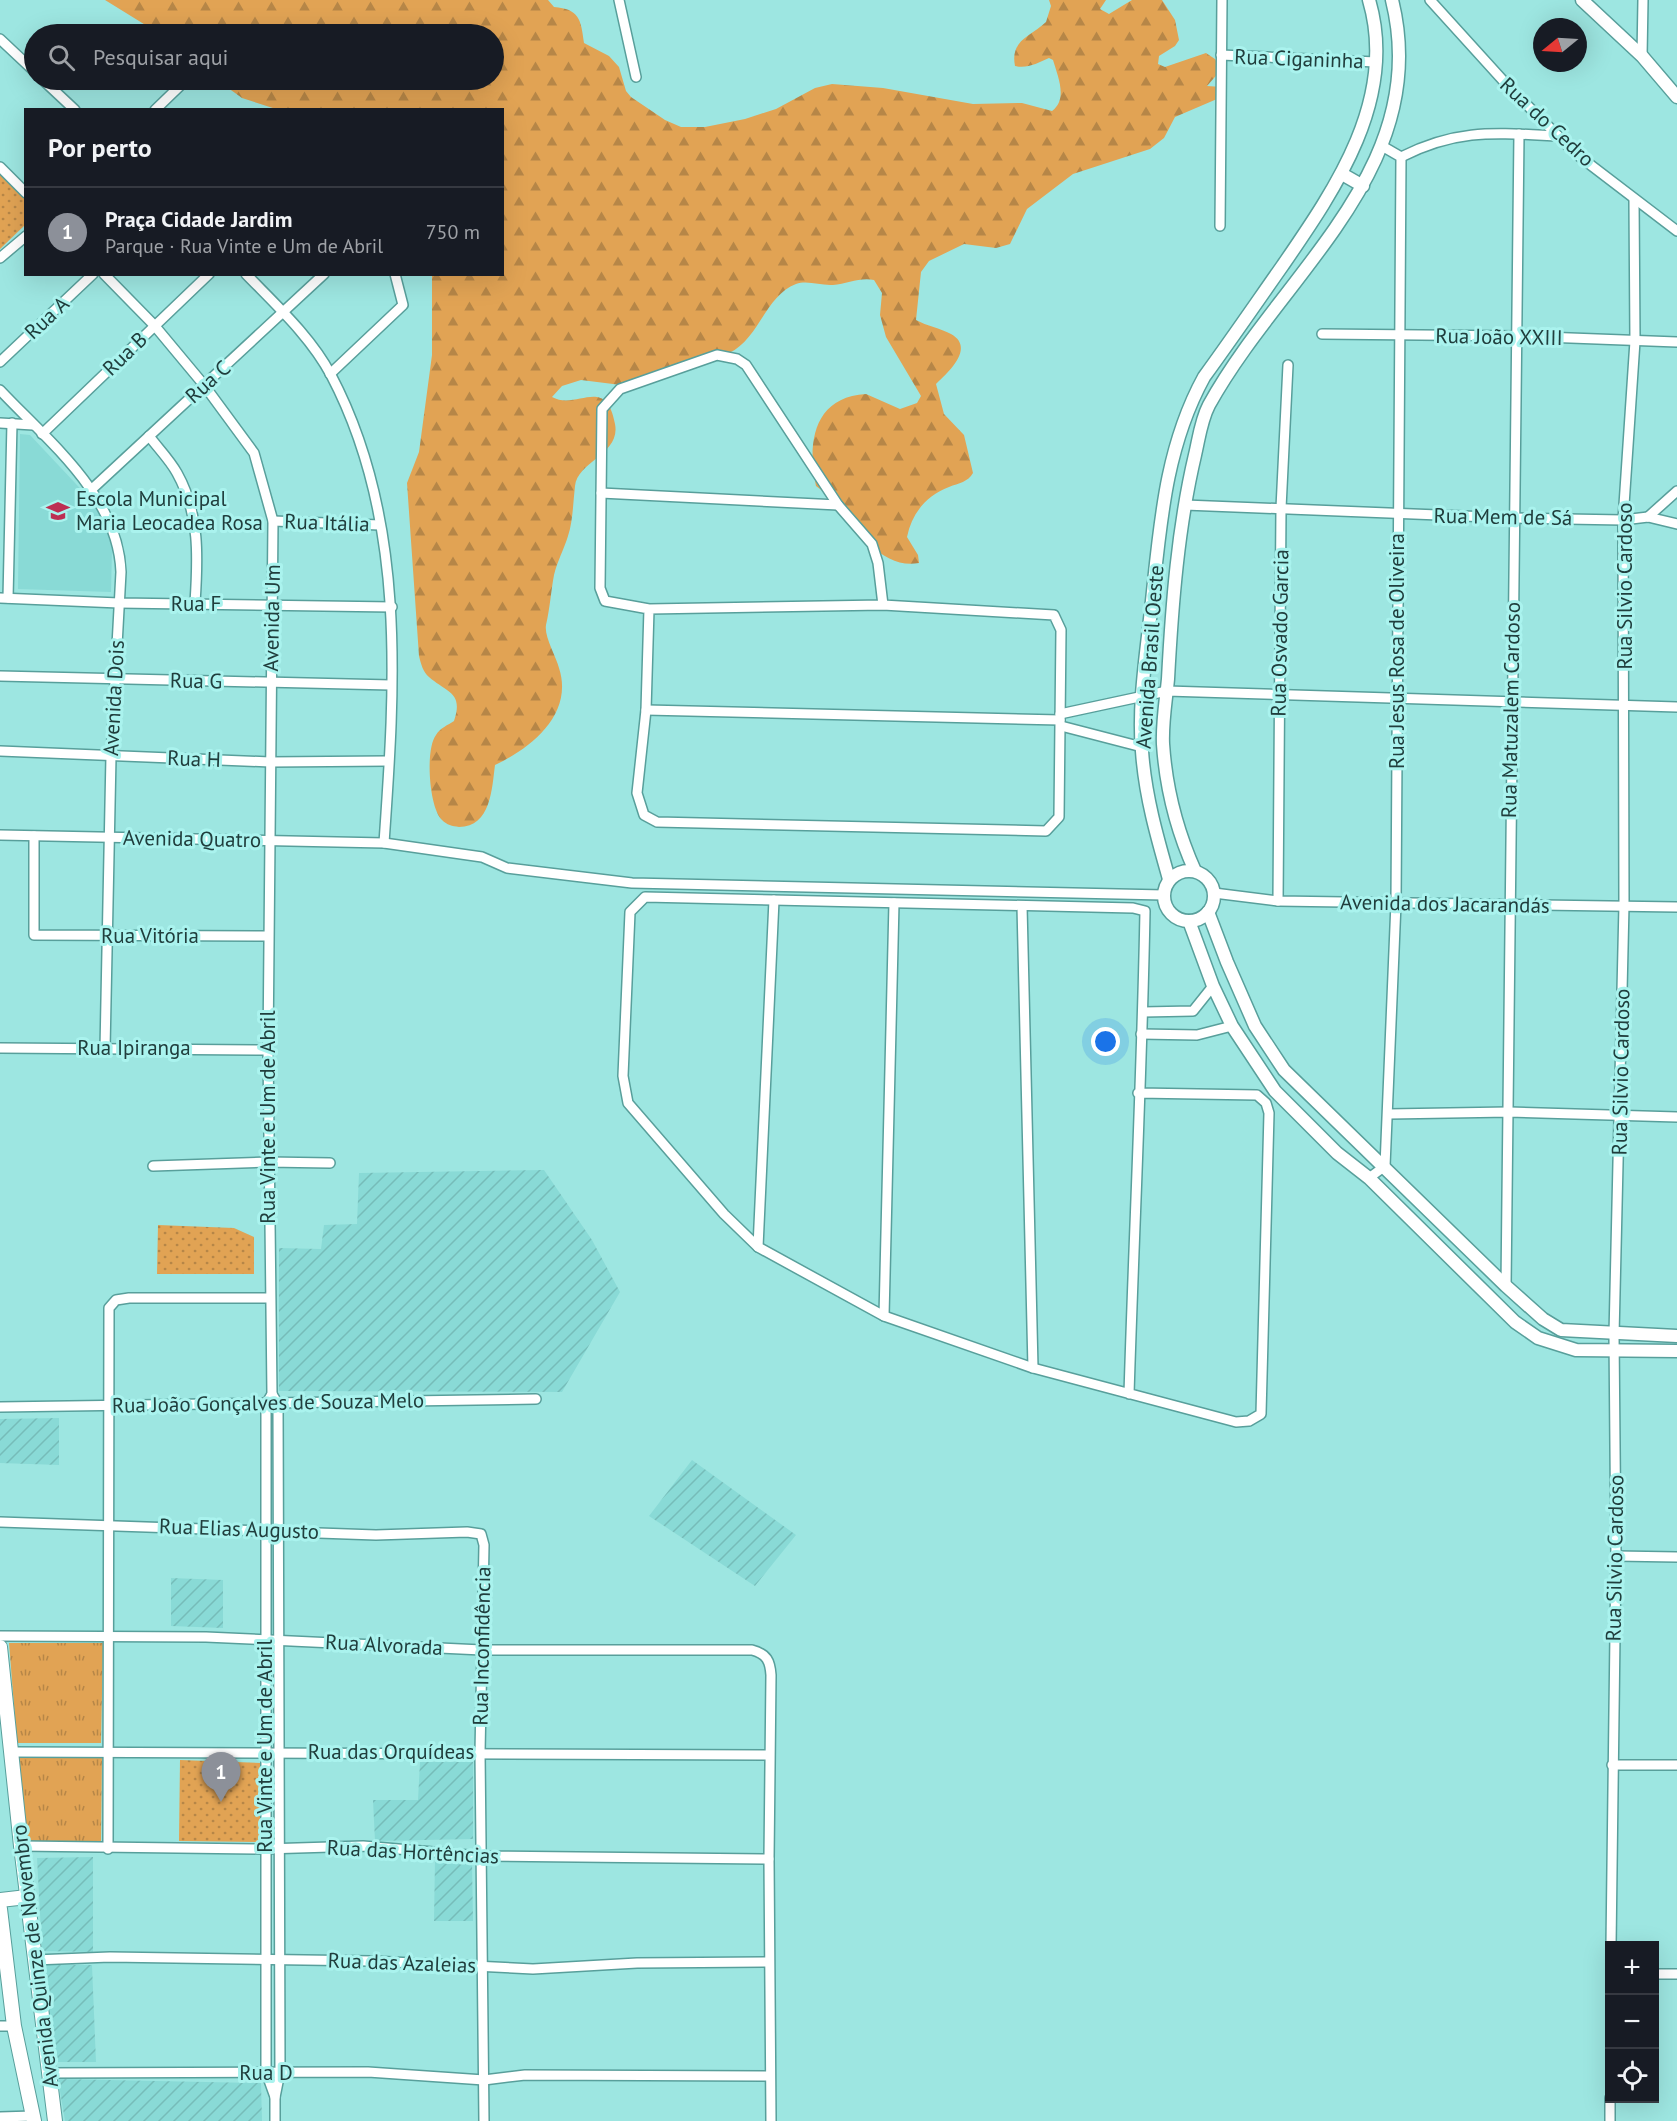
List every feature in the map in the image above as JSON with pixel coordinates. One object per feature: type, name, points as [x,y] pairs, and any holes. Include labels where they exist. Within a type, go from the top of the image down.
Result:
[{"type":"main road","name":"Avenida Quinze de Novembro","points":[[0,1647],[34,1960],[55,2121]]},
{"type":"main road","points":[[0,1900],[27,1897]]},
{"type":"main road","name":"Avenida Quinze de Novembro","points":[[0,1909],[7,2026],[34,2119]]},
{"type":"street","points":[[619,0],[636,77]]},
{"type":"street","points":[[1220,226],[1222,0]]},
{"type":"street","name":"Avenida Brasil Oeste","points":[[1169,879],[1152,821],[1142,747],[1143,694],[1162,504],[1173,449],[1188,405],[1204,377],[1325,204],[1342,174],[1369,106],[1376,62],[1376,20],[1370,0]]},
{"type":"street","name":"Avenida Brasil Oeste","points":[[1195,871],[1181,841],[1168,786],[1163,742],[1185,505],[1208,407],[1269,314],[1334,231],[1363,186],[1382,146],[1396,96],[1399,30],[1392,0]]},
{"type":"street","name":"Rua do Cedro","points":[[1430,0],[1508,86],[1575,153],[1677,231]]},
{"type":"street","points":[[1582,0],[1642,56],[1677,97]]},
{"type":"street","points":[[1642,56],[1643,0]]},
{"type":"street","points":[[0,39],[24,62]]},
{"type":"street","name":"Rua Ciganinha","points":[[1221,55],[1376,62]]},
{"type":"street","points":[[54,90],[73,108]]},
{"type":"street","points":[[157,108],[176,90]]},
{"type":"street","name":"Rua Matuzalem Cardoso","points":[[1506,1286],[1519,134]]},
{"type":"street","points":[[1382,146],[1401,157],[1428,143],[1459,135],[1558,136]]},
{"type":"street","name":"Rua Jesus Rosa de Oliveira","points":[[1385,1166],[1389,1114],[1396,903],[1397,514],[1402,336],[1401,157]]},
{"type":"street","points":[[0,167],[24,191]]},
{"type":"street","points":[[1342,174],[1363,186]]},
{"type":"street","name":"Rua Silvio Cardoso","points":[[1611,1941],[1616,1556],[1614,1335],[1621,1117],[1624,904],[1623,520],[1635,341],[1634,199]]},
{"type":"street","points":[[0,258],[24,238]]},
{"type":"street","name":"Rua A","points":[[0,362],[91,276]]},
{"type":"street","name":"Avenida Um","points":[[106,276],[154,325],[204,385],[254,453],[273,521],[268,840]]},
{"type":"street","name":"Rua B","points":[[42,434],[207,276]]},
{"type":"street","points":[[248,276],[284,313],[330,374],[360,440],[380,525],[392,607],[384,843]]},
{"type":"street","name":"Rua C","points":[[92,489],[322,276]]},
{"type":"street","points":[[330,374],[403,305],[396,276]]},
{"type":"street","name":"Rua João XXIII","points":[[1322,334],[1518,336],[1677,342]]},
{"type":"street","points":[[649,609],[646,710],[637,793],[644,815],[657,822],[1046,831],[1059,817],[1061,630],[1054,615],[883,605],[649,609],[605,601],[600,588],[602,409],[610,397],[620,389],[717,356],[738,359],[746,365],[838,505],[872,544],[878,563],[883,605]]},
{"type":"street","name":"Rua Osvado Garcia","points":[[1278,901],[1281,508],[1288,365]]},
{"type":"street","name":"Avenida Dois","points":[[0,390],[92,489],[119,550],[121,572],[108,838],[105,1049]]},
{"type":"street","points":[[0,423],[33,425]]},
{"type":"street","points":[[4,598],[12,423]]},
{"type":"street","points":[[149,436],[177,472],[195,518],[198,569],[195,603]]},
{"type":"street","points":[[601,493],[838,505]]},
{"type":"street","points":[[1648,517],[1676,495]]},
{"type":"street","name":"Rua Mem de Sá","points":[[1185,505],[1514,518],[1623,520],[1648,517],[1677,524]]},
{"type":"street","name":"Rua Itália","points":[[273,521],[380,525]]},
{"type":"street","name":"Rua F","points":[[4,598],[119,603],[392,607]]},
{"type":"street","name":"Rua G","points":[[0,676],[391,685]]},
{"type":"street","points":[[1060,720],[1143,694],[1167,691],[1677,707]]},
{"type":"street","points":[[646,710],[1060,720],[1142,747]]},
{"type":"street","name":"Rua H","points":[[0,751],[270,762],[388,761]]},
{"type":"street","name":"Avenida Quatro","points":[[0,835],[384,843],[482,857],[507,868],[632,883],[1164,895]]},
{"type":"street","name":"Rua Vitória","points":[[34,836],[33,932],[35,935],[268,936]]},
{"type":"street","name":"Rua Vinte e Um de Abril","points":[[268,840],[268,1162],[272,1394],[267,1404],[264,1849],[268,1959],[266,2072],[275,2097]]},
{"type":"street","points":[[1209,912],[1203,917],[1189,921],[1174,916],[1168,910],[1164,895],[1169,879],[1181,872],[1195,871],[1208,879],[1214,893],[1209,912],[1227,962],[1255,1026],[1284,1070],[1506,1286],[1543,1319],[1561,1330],[1614,1335],[1677,1336]]},
{"type":"street","name":"Avenida dos Jacarandás","points":[[1214,893],[1278,901],[1509,906],[1624,904],[1677,907]]},
{"type":"street","points":[[1129,1394],[1138,1094],[1143,1012],[1145,911],[1133,908],[645,897],[630,912],[623,1076],[628,1102],[724,1214],[758,1247],[884,1316],[1033,1368],[1129,1394],[1236,1422],[1249,1421],[1261,1414],[1269,1113],[1266,1103],[1257,1095],[1138,1094]]},
{"type":"street","points":[[758,1247],[774,900]]},
{"type":"street","points":[[884,1316],[894,903]]},
{"type":"street","points":[[1022,906],[1033,1368]]},
{"type":"street","points":[[1189,921],[1214,986],[1235,1030],[1275,1091],[1337,1153],[1369,1178],[1515,1322],[1554,1345],[1576,1350],[1677,1351]]},
{"type":"street","points":[[1143,1012],[1193,1011],[1214,986]]},
{"type":"street","points":[[1141,1034],[1197,1035],[1255,1026]]},
{"type":"street","name":"Rua Ipiranga","points":[[0,1048],[268,1050]]},
{"type":"street","points":[[1389,1114],[1509,1112],[1677,1117]]},
{"type":"street","points":[[153,1166],[268,1162],[330,1163]]},
{"type":"street","points":[[1369,1178],[1385,1166]]},
{"type":"street","points":[[108,1850],[107,1319],[111,1304],[116,1300],[129,1298],[269,1298]]},
{"type":"street","name":"Rua Vinte e Um de Abril","points":[[272,1394],[278,1404],[280,1752],[280,2072],[275,2097],[275,2121]]},
{"type":"street","name":"Rua João Gonçalves de Souza Melo","points":[[0,1407],[536,1399]]},
{"type":"street","name":"Rua Elias Augusto","points":[[0,1522],[376,1535],[478,1534]]},
{"type":"street","name":"Rua Inconfidência","points":[[478,1534],[481,1534],[484,1545],[480,1753],[484,2121]]},
{"type":"street","points":[[1616,1556],[1677,1557]]},
{"type":"street","name":"Rua Alvorada","points":[[0,1636],[107,1635],[279,1639],[482,1650],[752,1650],[767,1657],[771,1675],[769,1755]]},
{"type":"street","name":"Rua das Orquídeas","points":[[12,1752],[769,1755]]},
{"type":"street","points":[[769,1755],[771,2121]]},
{"type":"street","points":[[1612,1765],[1677,1765]]},
{"type":"street","name":"Rua das Hortências","points":[[21,1846],[108,1850],[264,1849],[363,1845],[480,1856],[769,1859]]},
{"type":"street","name":"Rua das Azaleias","points":[[34,1960],[110,1957],[280,1959],[533,1969],[637,1963],[769,1962]]},
{"type":"street","points":[[1659,1974],[1677,1974]]},
{"type":"street","name":"Rua D","points":[[48,2073],[368,2072],[484,2080],[525,2075],[770,2076]]},
{"type":"street","points":[[1610,2103],[1610,2121]]},
{"type":"street","points":[[0,2117],[34,2119]]},
{"type":"shaded area","name":"Escola Municipal Maria Leocadea Rosa","points":[[20,434],[30,435],[91,500],[105,522],[112,549],[111,592],[18,589]]},
{"type":"shaded area","points":[[544,1170],[592,1240],[620,1292],[562,1392],[279,1391],[279,1248],[321,1249],[324,1225],[357,1224],[359,1173]]},
{"type":"shaded area","points":[[59,1418],[59,1465],[0,1463],[0,1419]]},
{"type":"shaded area","points":[[692,1460],[796,1535],[755,1586],[649,1516]]},
{"type":"shaded area","points":[[171,1578],[223,1580],[223,1628],[171,1626]]},
{"type":"shaded area","points":[[420,1762],[473,1762],[473,1839],[375,1841],[373,1800],[418,1800]]},
{"type":"shaded area","points":[[93,1857],[93,1952],[42,1951],[37,1858]]},
{"type":"shaded area","points":[[435,1859],[472,1862],[473,1921],[434,1921]]},
{"type":"shaded area","points":[[38,1965],[92,1965],[96,2062],[47,2062]]},
{"type":"shaded area","points":[[58,2079],[261,2083],[262,2121],[65,2121]]},
{"type":"green space","points":[[105,0],[548,0],[554,7],[574,13],[582,28],[584,43],[609,56],[619,67],[626,91],[631,97],[665,120],[681,127],[705,127],[745,119],[776,109],[815,88],[832,84],[883,88],[973,104],[1022,103],[1052,111],[1057,106],[1061,94],[1053,60],[1049,58],[1032,65],[1019,67],[1015,66],[1014,57],[1018,45],[1046,22],[1051,6],[1049,0],[1106,0],[1100,9],[1109,14],[1132,0],[1162,0],[1175,20],[1179,40],[1175,46],[1159,56],[1158,64],[1165,67],[1206,53],[1215,59],[1221,70],[1207,86],[1222,87],[1217,99],[1175,117],[1164,138],[1150,149],[1073,174],[1027,209],[1010,244],[996,248],[964,244],[929,261],[921,272],[916,320],[951,334],[961,346],[957,360],[936,384],[944,414],[964,435],[973,473],[966,480],[933,495],[916,513],[907,537],[918,555],[919,563],[904,563],[890,559],[877,551],[816,486],[813,470],[814,439],[818,425],[825,413],[835,404],[848,397],[866,394],[900,409],[917,403],[921,396],[886,337],[880,315],[882,293],[874,280],[864,279],[833,285],[796,284],[777,298],[748,338],[729,353],[629,386],[581,380],[562,386],[552,397],[571,400],[598,397],[605,401],[611,409],[615,434],[606,450],[578,477],[570,530],[554,575],[546,630],[559,668],[562,685],[560,700],[555,714],[535,739],[495,765],[488,805],[478,821],[459,827],[442,820],[431,792],[430,752],[436,735],[454,721],[457,704],[452,694],[427,675],[422,668],[419,656],[407,483],[419,452],[432,355],[432,276],[504,276],[504,108],[273,108],[242,98],[231,90],[504,90],[504,24],[144,24]]},
{"type":"green space","points":[[0,173],[24,198],[24,226],[0,249]]},
{"type":"green space","points":[[158,1225],[234,1228],[254,1237],[254,1274],[157,1274]]},
{"type":"green space","points":[[9,1643],[103,1643],[101,1743],[17,1743]]},
{"type":"green space","points":[[102,1755],[101,1844],[26,1841],[19,1757]]},
{"type":"green space","points":[[180,1760],[261,1763],[263,1842],[179,1841]]},
{"type":"place","name":"Escola Municipal Maria Leocadea Rosa","points":[[58,511]]},
{"type":"place","name":"Praça Cidade Jardim","points":[[221,1802]]}]
